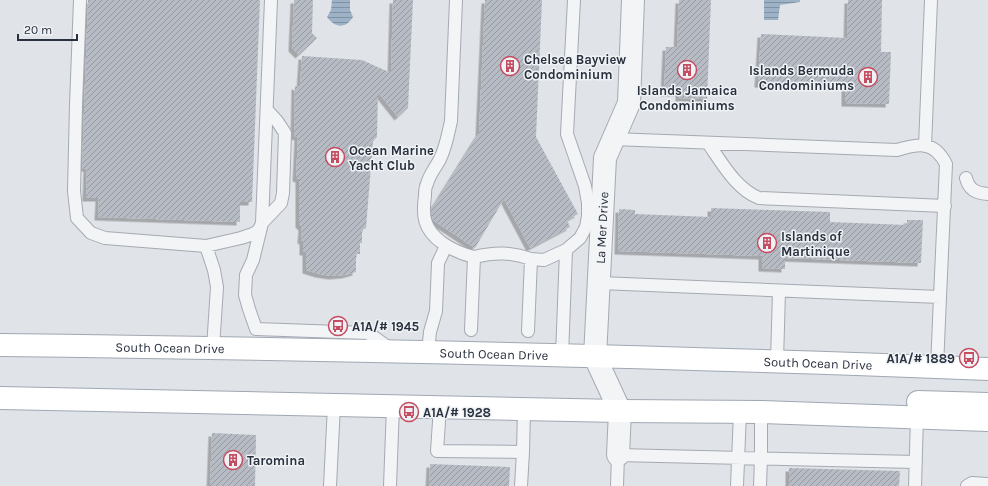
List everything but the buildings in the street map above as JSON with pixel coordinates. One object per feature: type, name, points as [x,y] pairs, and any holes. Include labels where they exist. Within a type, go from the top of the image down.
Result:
[{"type":"main road","name":"South Ocean Drive","points":[[0,345],[395,351],[777,361],[988,369]]},
{"type":"main road","points":[[0,398],[620,411],[751,412],[988,420]]},
{"type":"main road","points":[[751,412],[904,402],[988,404]]},
{"type":"street","name":"La Mer Drive","points":[[618,455],[620,411],[595,357],[600,283],[605,158],[629,103],[634,0]]},
{"type":"lane","points":[[80,0],[74,191],[77,218],[91,233],[105,238],[206,246],[242,238],[259,230],[262,223],[281,203],[283,193],[285,133],[278,121],[267,110]]},
{"type":"lane","points":[[270,0],[262,223],[253,260],[246,275],[245,295],[256,329],[368,333],[395,351]]},
{"type":"lane","points":[[456,0],[451,121],[447,139],[440,158],[427,183],[423,205],[424,221],[436,238],[457,252],[474,256],[497,253],[520,255],[532,259],[544,260],[566,250],[580,238],[586,227],[588,216],[588,203],[585,186],[567,134],[574,0]]},
{"type":"lane","points":[[925,146],[931,0]]},
{"type":"lane","points":[[613,139],[897,150],[910,146],[925,146],[934,148],[941,154],[946,164],[937,367]]},
{"type":"lane","points":[[708,143],[741,188],[749,194],[759,198],[945,206]]},
{"type":"lane","points":[[966,178],[968,186],[974,192],[988,194]]},
{"type":"lane","points":[[206,246],[214,270],[217,288],[213,348]]},
{"type":"lane","points":[[428,352],[430,332],[436,311],[438,263],[446,246]]},
{"type":"lane","points":[[562,356],[566,250]]},
{"type":"lane","points":[[471,330],[474,256]]},
{"type":"lane","points":[[528,331],[532,259]]},
{"type":"lane","points":[[600,283],[940,297]]},
{"type":"lane","points":[[777,361],[779,291]]},
{"type":"lane","points":[[330,486],[334,405]]},
{"type":"lane","points":[[390,486],[393,406]]},
{"type":"lane","points":[[440,407],[437,451],[523,452]]},
{"type":"lane","points":[[521,486],[524,409]]},
{"type":"lane","points":[[737,486],[737,457],[751,412]]},
{"type":"lane","points":[[751,412],[762,458],[760,486]]},
{"type":"lane","points":[[915,486],[917,417]]},
{"type":"lane","points":[[617,486],[618,455],[916,462]]},
{"type":"lane","points":[[967,486],[972,483],[988,484]]},
{"type":"water","points":[[332,0],[350,0],[350,10],[353,17],[347,24],[340,26],[337,25],[330,21],[327,17],[331,10]]},
{"type":"water","points":[[764,0],[800,0],[800,2],[780,5],[778,20],[764,20]]},
{"type":"place","name":"Chelsea Bayview Condominium","points":[[510,66]]},
{"type":"place","name":"Islands Jamaica Condominiums","points":[[687,70]]},
{"type":"place","name":"Islands Bermuda Condominiums","points":[[868,77]]},
{"type":"place","name":"Ocean Marine Yacht Club","points":[[335,157]]},
{"type":"place","name":"Islands of Martinique","points":[[767,243]]},
{"type":"place","name":"A1A/# 1945","points":[[338,326]]},
{"type":"place","name":"A1A/# 1889","points":[[969,358]]},
{"type":"place","name":"A1A/# 1928","points":[[409,412]]},
{"type":"place","name":"Taromina","points":[[233,460]]}]
